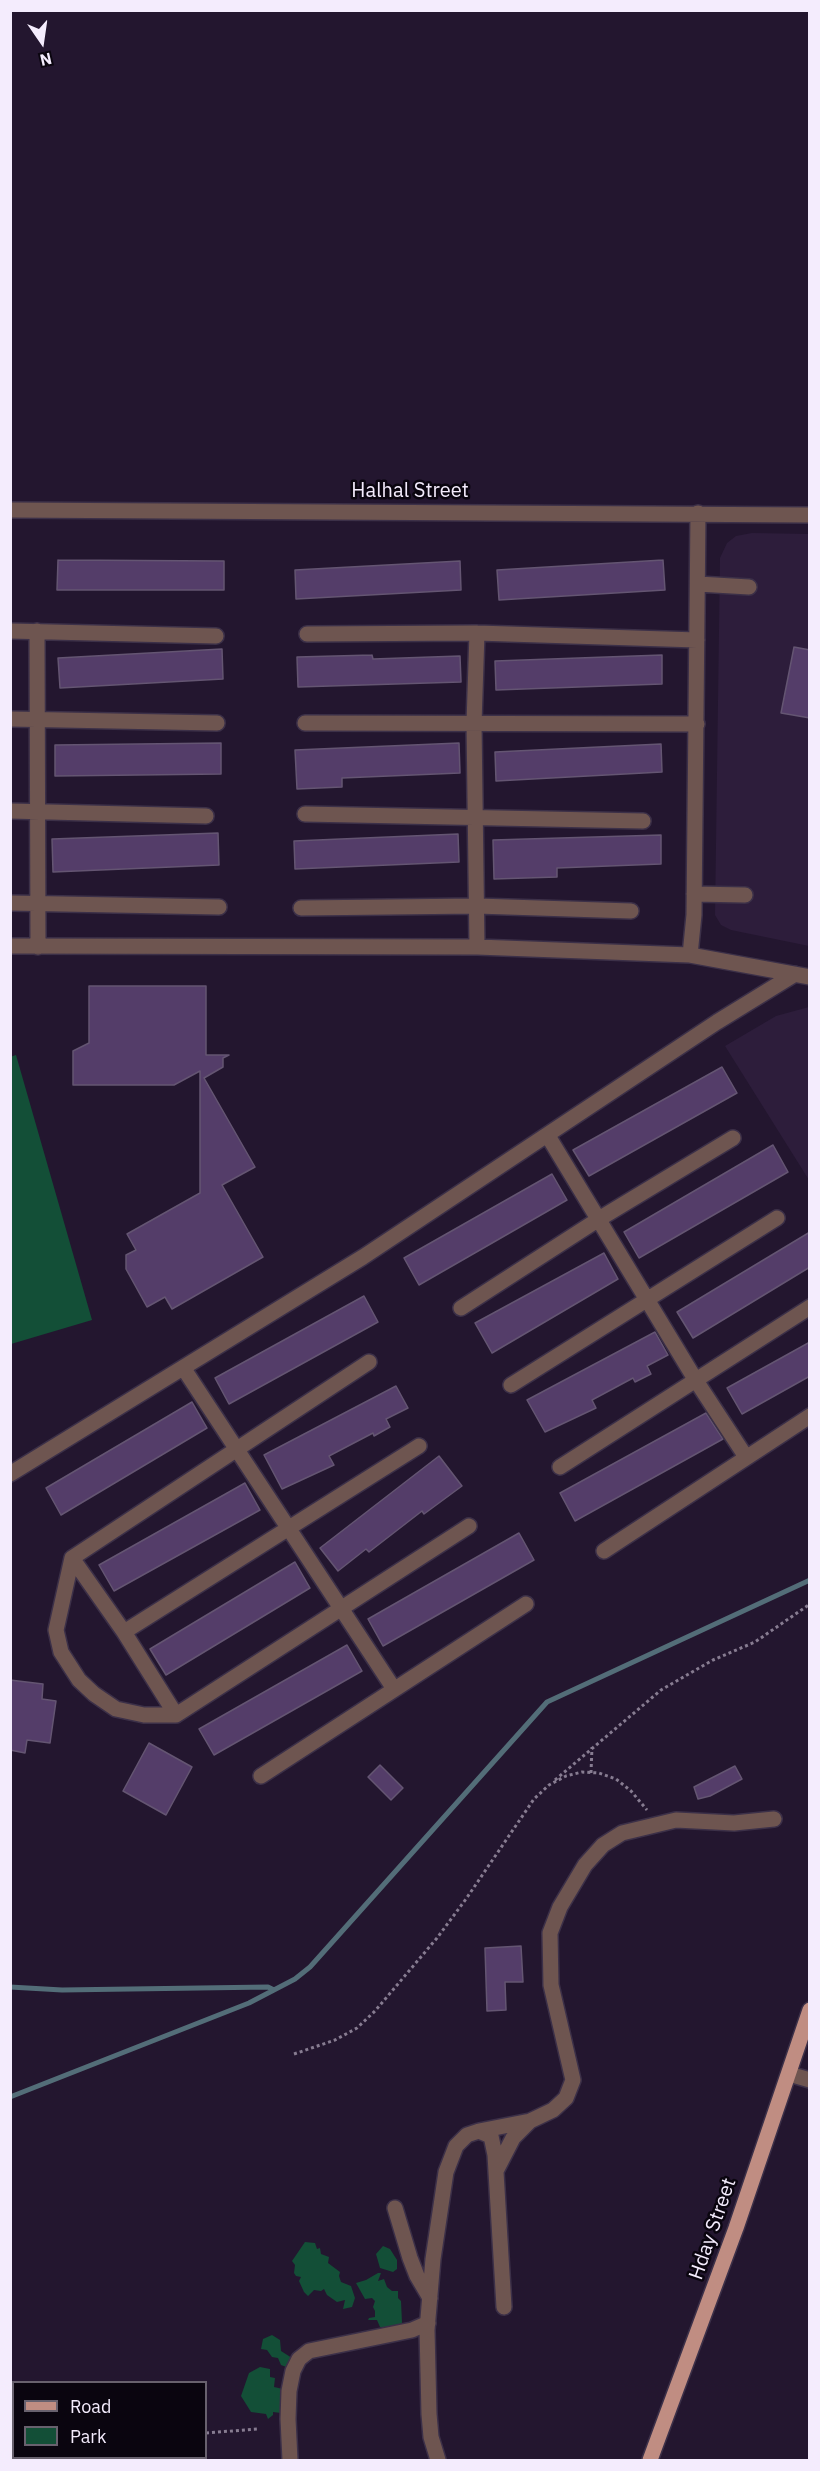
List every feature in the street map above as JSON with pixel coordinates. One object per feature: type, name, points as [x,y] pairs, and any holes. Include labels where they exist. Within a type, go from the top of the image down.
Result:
[{"type":"main road","name":"Hday Street","points":[[651,2460],[736,2228],[810,2010]]},
{"type":"street","name":"Halhal Street","points":[[10,510],[810,515]]},
{"type":"street","points":[[690,955],[694,894],[698,513]]},
{"type":"street","points":[[698,584],[749,586]]},
{"type":"street","points":[[10,631],[216,636]]},
{"type":"street","points":[[37,631],[38,947]]},
{"type":"street","points":[[307,634],[477,633],[698,640]]},
{"type":"street","points":[[477,633],[474,723],[477,947]]},
{"type":"street","points":[[10,719],[217,723]]},
{"type":"street","points":[[304,723],[697,724]]},
{"type":"street","points":[[10,811],[206,816]]},
{"type":"street","points":[[305,814],[643,821]]},
{"type":"street","points":[[694,894],[745,895]]},
{"type":"street","points":[[10,903],[219,907]]},
{"type":"street","points":[[301,908],[477,906],[631,911]]},
{"type":"street","points":[[10,946],[477,947],[690,955],[802,976]]},
{"type":"street","points":[[11,1474],[363,1257],[717,1022],[802,976]]},
{"type":"street","points":[[548,1136],[695,1379],[746,1457]]},
{"type":"street","points":[[461,1308],[599,1219],[733,1138]]},
{"type":"street","points":[[511,1385],[777,1218]]},
{"type":"street","points":[[560,1467],[810,1307]]},
{"type":"street","points":[[369,1362],[72,1558],[56,1630],[61,1652],[80,1680],[94,1694],[116,1709],[144,1715],[176,1715],[469,1526]]},
{"type":"street","points":[[184,1369],[394,1689]]},
{"type":"street","points":[[604,1551],[810,1416]]},
{"type":"street","points":[[124,1632],[419,1446]]},
{"type":"street","points":[[72,1558],[124,1632],[176,1715]]},
{"type":"street","points":[[261,1776],[526,1604]]},
{"type":"street","points":[[438,2460],[431,2437],[422,2329],[430,2298],[433,2259],[446,2172],[456,2146],[467,2136],[479,2131],[530,2121],[553,2110],[566,2098],[573,2080],[551,1985],[550,1933],[560,1907],[585,1865],[603,1845],[622,1833],[676,1820],[734,1823],[774,1819]]},
{"type":"street","points":[[789,2074],[810,2080]]},
{"type":"street","points":[[496,2172],[513,2138],[530,2121]]},
{"type":"street","points":[[479,2131],[490,2136],[496,2172],[504,2307]]},
{"type":"street","points":[[395,2208],[417,2276],[430,2298]]},
{"type":"street","points":[[290,2460],[289,2391],[293,2371],[299,2359],[309,2351],[422,2329]]},
{"type":"path","points":[[294,2054],[335,2040],[357,2028],[375,2011],[436,1938],[466,1899],[534,1799],[549,1785],[661,1690],[713,1660],[755,1642],[810,1604]]},
{"type":"path","points":[[591,1773],[592,1748]]},
{"type":"path","points":[[549,1785],[566,1776],[582,1772],[616,1779],[631,1791],[648,1812],[653,1824]]},
{"type":"path","points":[[207,2433],[257,2429]]},
{"type":"shaded area","points":[[752,533],[809,534],[809,946],[731,930],[721,925],[715,915],[720,558],[727,543],[736,536]]},
{"type":"shaded area","points":[[810,1007],[809,1180],[725,1046],[776,1016]]},
{"type":"green space","points":[[16,1055],[92,1320],[11,1344],[10,1057]]},
{"type":"green space","points":[[305,2242],[315,2243],[317,2249],[320,2248],[321,2254],[329,2257],[328,2263],[340,2272],[341,2282],[351,2286],[355,2298],[352,2307],[343,2309],[345,2300],[337,2302],[327,2295],[324,2289],[314,2290],[308,2296],[304,2292],[299,2281],[301,2277],[294,2273],[295,2265],[292,2261]]},
{"type":"green space","points":[[383,2246],[390,2249],[397,2260],[397,2269],[393,2272],[380,2268],[376,2254]]},
{"type":"green space","points":[[381,2273],[378,2281],[384,2279],[387,2287],[392,2291],[398,2291],[398,2298],[401,2301],[402,2323],[394,2327],[380,2327],[377,2320],[368,2320],[375,2317],[373,2307],[375,2301],[372,2298],[365,2299],[356,2283]]},
{"type":"green space","points":[[272,2335],[280,2340],[281,2351],[292,2358],[289,2368],[281,2365],[278,2358],[272,2357],[267,2350],[261,2349],[263,2339]]},
{"type":"green space","points":[[260,2367],[270,2369],[270,2377],[275,2378],[274,2387],[283,2389],[281,2413],[273,2412],[268,2419],[266,2414],[251,2412],[241,2396],[249,2373]]},
{"type":"building","points":[[58,560],[224,561],[224,590],[57,590]]},
{"type":"building","points":[[663,560],[665,590],[499,600],[497,570]]},
{"type":"building","points":[[460,561],[461,590],[296,599],[295,570]]},
{"type":"building","points":[[794,647],[810,650],[810,718],[781,713]]},
{"type":"building","points":[[222,649],[223,679],[60,688],[58,658]]},
{"type":"building","points":[[372,655],[373,659],[460,656],[461,682],[298,687],[297,657]]},
{"type":"building","points":[[662,655],[662,684],[496,690],[495,661]]},
{"type":"building","points":[[221,743],[221,774],[55,776],[55,745]]},
{"type":"building","points":[[459,743],[460,773],[342,778],[342,787],[297,789],[295,750]]},
{"type":"building","points":[[661,744],[662,772],[496,781],[495,752]]},
{"type":"building","points":[[218,833],[219,865],[53,872],[52,839]]},
{"type":"building","points":[[458,834],[459,862],[295,869],[294,841]]},
{"type":"building","points":[[661,835],[661,864],[557,868],[557,877],[494,879],[493,840]]},
{"type":"building","points":[[89,986],[206,986],[206,1055],[229,1055],[223,1058],[223,1067],[204,1078],[255,1167],[222,1185],[263,1257],[172,1309],[165,1297],[147,1307],[126,1269],[126,1255],[136,1250],[127,1234],[200,1193],[200,1071],[174,1085],[73,1085],[73,1051],[89,1043]]},
{"type":"building","points":[[722,1067],[737,1093],[589,1176],[573,1150]]},
{"type":"building","points":[[773,1145],[788,1172],[639,1258],[624,1232]]},
{"type":"building","points":[[552,1174],[567,1200],[419,1285],[404,1258]]},
{"type":"building","points":[[810,1232],[810,1267],[693,1338],[677,1312]]},
{"type":"building","points":[[604,1253],[618,1279],[492,1353],[475,1323]]},
{"type":"building","points":[[364,1296],[378,1322],[229,1404],[215,1378]]},
{"type":"building","points":[[655,1332],[668,1355],[647,1366],[651,1374],[635,1382],[633,1378],[592,1400],[596,1408],[545,1432],[527,1400]]},
{"type":"building","points":[[810,1342],[810,1376],[742,1414],[727,1388]]},
{"type":"building","points":[[396,1386],[408,1408],[386,1419],[390,1427],[374,1436],[373,1433],[329,1456],[334,1465],[282,1489],[264,1455]]},
{"type":"building","points":[[192,1402],[207,1428],[61,1515],[46,1488]]},
{"type":"building","points":[[706,1413],[723,1439],[575,1521],[560,1493]]},
{"type":"building","points":[[439,1456],[462,1486],[424,1514],[422,1511],[369,1552],[366,1549],[338,1571],[320,1548]]},
{"type":"building","points":[[245,1483],[260,1510],[114,1591],[99,1565]]},
{"type":"building","points":[[519,1533],[534,1560],[383,1646],[368,1619]]},
{"type":"building","points":[[295,1562],[310,1588],[166,1675],[150,1649]]},
{"type":"building","points":[[347,1645],[362,1671],[214,1755],[199,1729]]},
{"type":"building","points":[[10,1680],[43,1684],[42,1699],[56,1701],[50,1743],[27,1740],[25,1753],[10,1750]]},
{"type":"building","points":[[149,1743],[192,1767],[166,1815],[123,1791]]},
{"type":"building","points":[[380,1765],[403,1788],[391,1800],[368,1777]]},
{"type":"building","points":[[735,1766],[742,1779],[710,1796],[698,1799],[694,1787]]},
{"type":"building","points":[[521,1946],[523,1982],[505,1982],[506,2010],[487,2011],[485,1948]]},
{"type":"waterway","points":[[10,2097],[249,2003],[295,1979],[310,1967],[547,1702],[810,1580]]},
{"type":"waterway","points":[[10,1987],[62,1990],[268,1987],[274,1990]]}]
